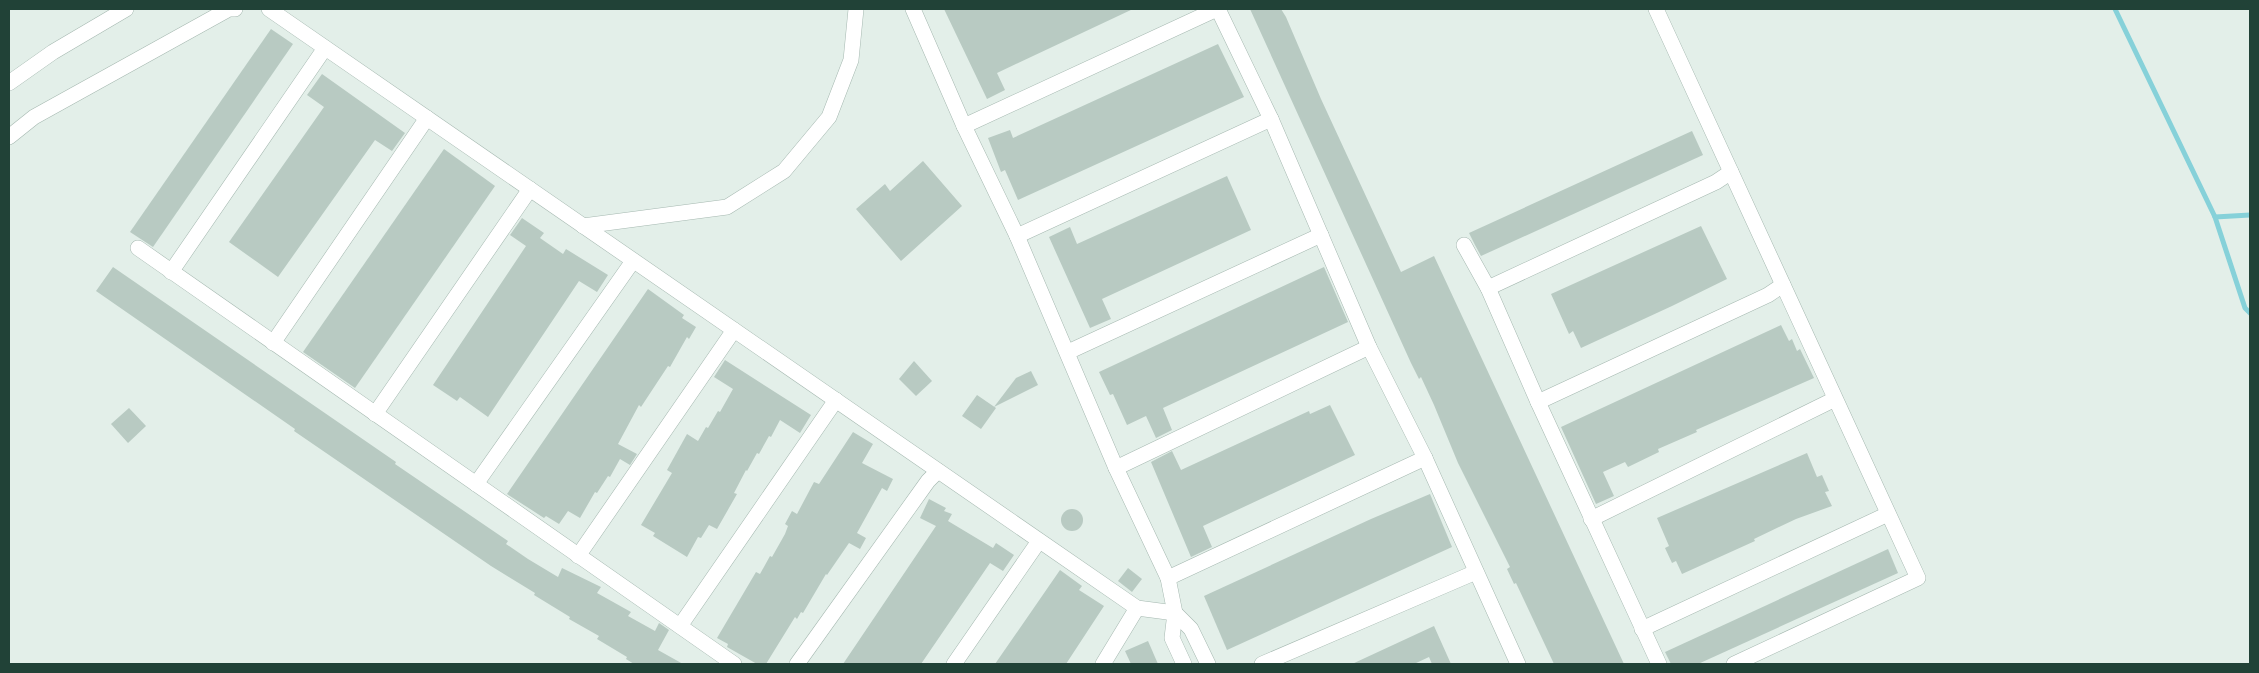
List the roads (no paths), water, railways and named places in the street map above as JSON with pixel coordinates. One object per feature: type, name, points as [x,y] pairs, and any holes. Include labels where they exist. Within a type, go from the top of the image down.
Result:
[{"type":"lane","points":[[9,83],[53,52],[126,9]]},
{"type":"lane","points":[[9,137],[34,117],[229,9],[235,9]]},
{"type":"lane","points":[[269,9],[1137,608],[1175,613],[1191,629],[1208,664]]},
{"type":"lane","points":[[584,226],[727,207],[784,171],[829,118],[851,60],[856,9]]},
{"type":"lane","points":[[964,126],[1218,9],[1271,118],[1369,347],[1425,458],[1518,664]]},
{"type":"lane","points":[[1656,9],[1918,578],[1734,664]]},
{"type":"lane","points":[[917,10],[964,126],[1017,236],[1116,468],[1168,578],[1175,613],[1172,638],[1184,664]]},
{"type":"lane","points":[[171,272],[325,48]]},
{"type":"lane","points":[[273,343],[427,118]]},
{"type":"lane","points":[[1017,236],[1271,118]]},
{"type":"lane","points":[[1488,288],[1716,182],[1731,172]]},
{"type":"lane","points":[[375,414],[530,189]]},
{"type":"lane","points":[[1068,352],[1321,235]]},
{"type":"lane","points":[[1464,245],[1488,288],[1591,519],[1659,664]]},
{"type":"lane","points":[[138,248],[734,664]]},
{"type":"lane","points":[[476,484],[633,260]]},
{"type":"lane","points":[[1538,402],[1768,295],[1783,285]]},
{"type":"lane","points":[[578,556],[734,330]]},
{"type":"lane","points":[[1116,468],[1369,347]]},
{"type":"lane","points":[[1591,519],[1836,399]]},
{"type":"lane","points":[[680,626],[836,400]]},
{"type":"lane","points":[[1168,578],[1425,458]]},
{"type":"lane","points":[[797,664],[928,480],[938,471]]},
{"type":"lane","points":[[1642,628],[1888,514]]},
{"type":"lane","points":[[954,664],[1039,541]]},
{"type":"lane","points":[[1262,664],[1476,572]]},
{"type":"lane","points":[[1103,664],[1137,608]]},
{"type":"waterway","points":[[2115,9],[2215,217],[2250,215]]},
{"type":"waterway","points":[[2215,217],[2245,308],[2250,313]]}]
